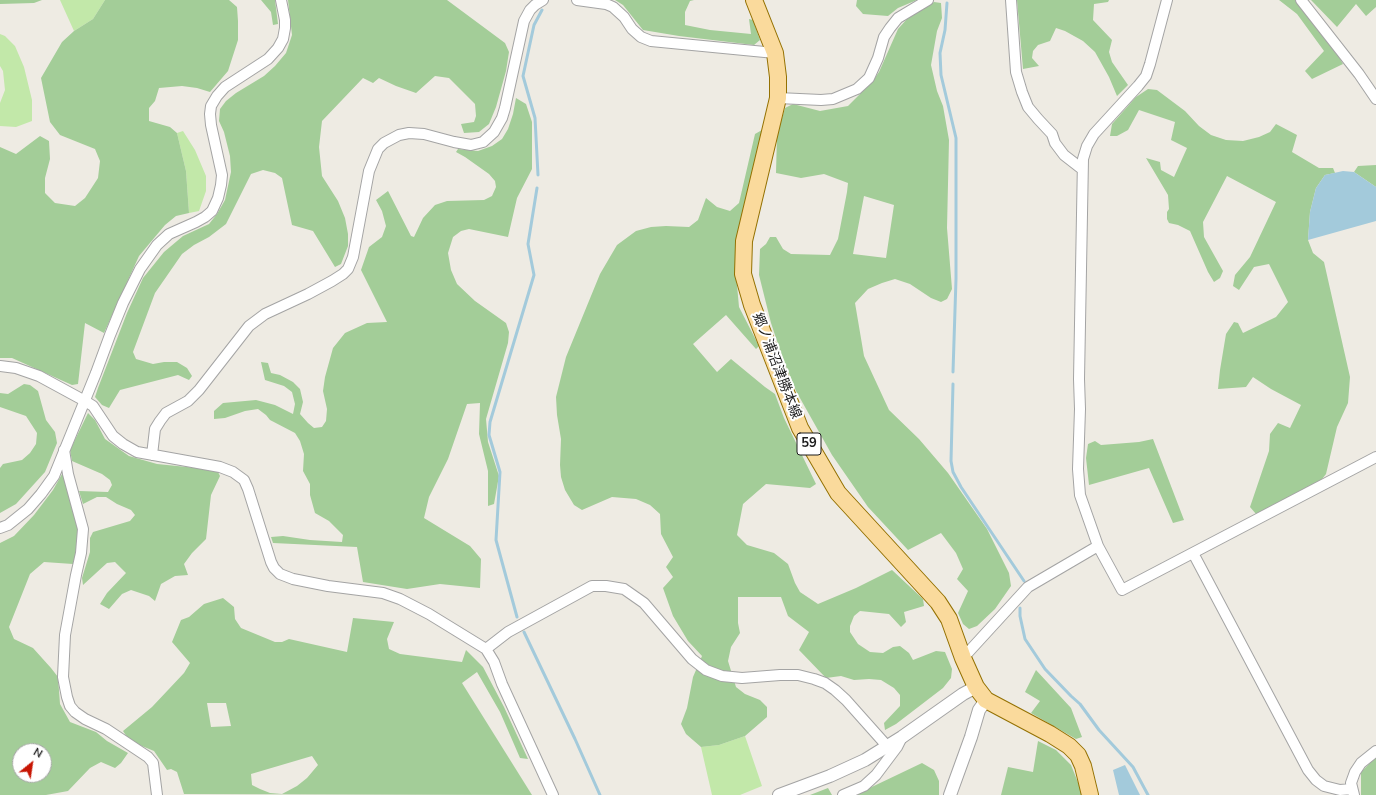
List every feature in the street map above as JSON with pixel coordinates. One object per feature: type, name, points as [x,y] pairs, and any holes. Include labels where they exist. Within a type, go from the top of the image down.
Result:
[{"type":"main road","name":"郷ノ浦沼津勝本線","points":[[754,0],[775,53],[778,76],[778,98],[744,241],[743,274],[752,305],[800,428],[838,493],[938,602],[948,619],[976,687],[986,700],[1050,734],[1069,746],[1078,756],[1083,766],[1090,795]]},
{"type":"street","points":[[0,528],[8,525],[28,509],[54,476],[123,303],[140,269],[157,245],[169,234],[196,222],[212,211],[222,185],[222,175],[211,125],[211,106],[225,87],[268,59],[278,48],[283,39],[285,28],[281,0]]},
{"type":"street","points":[[152,454],[155,429],[166,413],[188,401],[199,390],[249,326],[265,314],[332,281],[348,269],[353,257],[369,171],[378,149],[384,143],[399,135],[409,133],[424,134],[471,145],[483,142],[494,132],[505,108],[524,21],[530,10],[543,0]]},
{"type":"street","points":[[577,0],[606,4],[613,7],[624,17],[632,29],[641,37],[651,41],[775,53]]},
{"type":"street","points":[[778,98],[821,100],[834,99],[856,89],[869,78],[878,58],[884,38],[898,18],[928,0]]},
{"type":"street","points":[[1011,0],[1016,72],[1028,107],[1052,134],[1055,143],[1064,155],[1082,169]]},
{"type":"street","points":[[1167,0],[1146,76],[1094,134],[1086,146],[1083,159],[1078,469],[1080,495],[1098,546],[1122,590],[1376,457]]},
{"type":"street","points":[[1301,0],[1359,74],[1376,99]]},
{"type":"street","points":[[0,366],[16,368],[39,376],[93,406],[113,436],[137,452],[220,467],[233,472],[244,480],[271,562],[280,574],[293,579],[328,586],[383,593],[400,598],[486,649],[494,662],[502,684],[553,795]]},
{"type":"street","points":[[64,450],[68,474],[83,529],[81,553],[65,635],[63,677],[66,697],[70,706],[75,712],[85,719],[106,729],[148,757],[153,763],[157,795]]},
{"type":"street","points":[[963,658],[1028,588],[1098,546]]},
{"type":"street","points":[[1193,553],[1308,770],[1316,780],[1324,786],[1353,792],[1351,783],[1358,767],[1376,751]]},
{"type":"street","points":[[486,649],[508,632],[592,586],[606,586],[624,589],[644,603],[692,659],[706,670],[722,676],[742,678],[798,675],[814,679],[835,690],[846,700],[887,746]]},
{"type":"street","points":[[779,795],[830,776],[858,763],[902,737],[963,694],[976,687]]},
{"type":"street","points":[[950,795],[979,710],[986,700]]},
{"type":"street","points":[[843,795],[864,786],[876,775],[897,747],[902,737]]},
{"type":"green space","points":[[0,0],[42,0],[34,3],[0,4]]},
{"type":"green space","points":[[60,0],[105,0],[93,19],[74,31]]},
{"type":"green space","points":[[105,0],[229,0],[237,7],[238,40],[228,71],[210,92],[182,86],[159,88],[155,101],[149,108],[149,121],[170,127],[177,133],[186,171],[189,213],[176,216],[165,225],[139,256],[104,333],[85,323],[78,384],[72,385],[12,358],[0,358],[0,147],[16,154],[40,136],[49,141],[50,159],[45,178],[45,193],[55,203],[75,206],[85,198],[98,178],[100,161],[95,149],[60,135],[50,122],[41,78],[62,42],[74,31],[93,19]]},
{"type":"green space","points":[[261,0],[275,0],[278,24],[273,25],[271,12]]},
{"type":"green space","points":[[288,0],[447,0],[505,43],[509,52],[506,71],[496,107],[489,124],[479,132],[464,133],[461,124],[474,122],[476,116],[475,104],[449,78],[435,76],[416,93],[379,78],[373,83],[363,78],[322,121],[319,147],[322,176],[338,201],[345,218],[348,234],[348,246],[341,264],[335,267],[313,231],[292,225],[282,178],[275,173],[263,170],[251,174],[226,224],[182,254],[155,293],[133,352],[136,359],[153,364],[177,362],[187,368],[192,376],[189,380],[178,375],[120,390],[109,408],[102,405],[95,397],[127,313],[143,278],[164,252],[183,236],[209,224],[225,200],[231,172],[230,156],[224,132],[219,121],[220,109],[226,101],[236,93],[264,76],[286,53],[292,35]]},
{"type":"green space","points":[[615,0],[694,0],[690,1],[685,12],[685,25],[710,30],[751,34],[749,19],[753,20],[760,40],[754,45],[643,30],[623,5]]},
{"type":"green space","points":[[857,0],[917,0],[898,8],[888,16],[863,14],[856,6]]},
{"type":"green space","points":[[1017,0],[1109,0],[1108,2],[1094,4],[1093,20],[1112,40],[1109,52],[1112,62],[1128,85],[1117,96],[1109,77],[1095,52],[1083,41],[1065,31],[1056,28],[1050,41],[1038,45],[1033,51],[1032,58],[1039,66],[1023,69]]},
{"type":"green space","points":[[1279,0],[1297,0],[1334,48],[1343,64],[1312,79],[1305,71],[1324,51],[1297,14]]},
{"type":"green space","points":[[1311,0],[1376,0],[1376,7],[1366,16],[1356,4],[1337,27]]},
{"type":"green space","points":[[934,2],[941,3],[942,18],[937,31],[931,65],[937,91],[943,106],[949,140],[947,228],[952,289],[947,299],[941,302],[931,298],[910,284],[895,279],[868,289],[855,303],[864,356],[889,410],[919,439],[948,473],[987,529],[1009,573],[1011,586],[995,609],[977,626],[969,629],[963,624],[958,613],[968,591],[957,579],[963,569],[956,553],[941,533],[908,550],[868,507],[832,455],[796,391],[771,323],[759,275],[760,249],[766,244],[770,237],[776,237],[783,249],[791,254],[830,255],[838,239],[847,192],[848,183],[824,174],[801,178],[776,173],[777,135],[785,108],[793,104],[820,111],[848,106],[872,82],[879,72],[898,29],[907,19]],"holes":[[[864,196],[894,205],[886,258],[853,254]]]},
{"type":"green space","points":[[0,34],[5,36],[15,46],[24,67],[32,100],[32,121],[16,127],[0,126],[0,103],[5,90],[3,71],[0,66]]},
{"type":"green space","points":[[1148,89],[1157,90],[1185,111],[1199,126],[1211,135],[1226,140],[1243,141],[1259,137],[1270,132],[1276,124],[1297,135],[1292,152],[1319,168],[1333,168],[1335,173],[1325,175],[1316,188],[1310,212],[1308,240],[1313,253],[1324,262],[1350,377],[1348,403],[1337,427],[1326,474],[1319,483],[1256,514],[1250,507],[1269,451],[1270,434],[1278,423],[1290,428],[1301,405],[1271,389],[1253,377],[1246,387],[1218,389],[1226,334],[1234,322],[1238,323],[1243,333],[1276,317],[1288,302],[1269,264],[1254,267],[1239,290],[1233,286],[1235,275],[1250,257],[1276,202],[1227,176],[1203,222],[1204,237],[1223,271],[1220,278],[1214,282],[1190,231],[1178,225],[1169,223],[1167,219],[1167,212],[1169,209],[1168,195],[1146,158],[1160,162],[1161,170],[1174,177],[1187,148],[1171,140],[1175,122],[1139,110],[1128,130],[1117,136],[1110,136],[1112,124],[1136,97]]},
{"type":"green space","points":[[516,98],[526,104],[532,122],[532,169],[517,198],[508,237],[469,229],[461,231],[453,237],[448,253],[451,270],[457,284],[475,301],[506,323],[509,332],[508,343],[486,419],[488,442],[499,476],[494,504],[488,506],[488,471],[479,434],[480,403],[467,404],[448,459],[429,497],[424,518],[470,546],[481,559],[480,588],[440,584],[407,589],[363,582],[357,547],[273,543],[271,537],[283,536],[310,540],[342,542],[343,535],[329,521],[315,513],[310,495],[310,484],[303,471],[304,454],[300,441],[295,433],[270,420],[258,409],[245,411],[225,418],[214,419],[214,411],[223,403],[256,400],[275,405],[293,414],[295,404],[292,392],[284,386],[265,380],[261,362],[268,363],[271,373],[280,375],[293,382],[300,389],[303,402],[300,414],[314,428],[322,427],[326,421],[327,409],[323,391],[325,377],[333,348],[345,333],[367,323],[387,322],[361,270],[369,247],[382,237],[386,226],[382,211],[376,200],[388,191],[411,236],[414,237],[423,218],[435,205],[447,201],[484,200],[492,196],[496,187],[495,181],[489,174],[456,152],[458,149],[478,151],[492,146],[502,139],[508,129]]},
{"type":"green space","points":[[762,130],[735,263],[739,307],[759,346],[756,349],[726,315],[693,344],[717,372],[731,359],[775,394],[784,418],[816,484],[810,488],[766,484],[743,504],[737,535],[747,545],[774,553],[788,564],[800,592],[818,604],[856,588],[892,570],[923,599],[924,606],[904,612],[906,622],[901,627],[889,614],[860,611],[854,616],[850,626],[850,632],[858,644],[870,652],[883,653],[893,647],[900,646],[909,653],[913,660],[936,651],[945,652],[952,669],[951,678],[943,688],[896,724],[885,730],[884,723],[900,706],[900,695],[894,688],[881,680],[854,680],[841,676],[826,678],[799,650],[809,632],[788,616],[781,597],[738,597],[738,623],[740,633],[731,647],[728,661],[736,687],[745,694],[760,700],[767,707],[767,717],[745,736],[719,745],[701,747],[686,734],[681,724],[687,708],[693,677],[702,656],[688,641],[673,616],[663,588],[673,577],[666,567],[673,557],[661,534],[660,514],[650,505],[636,499],[612,497],[582,510],[574,505],[565,490],[561,477],[561,439],[556,397],[566,357],[600,274],[617,245],[636,231],[651,227],[689,227],[698,220],[706,198],[717,207],[730,211],[739,203],[755,134]]},
{"type":"green space","points":[[183,131],[195,150],[206,176],[206,191],[199,211],[189,213],[186,171],[177,133]]},
{"type":"green space","points":[[1376,165],[1376,187],[1354,172],[1358,166]]},
{"type":"green space","points":[[24,384],[30,385],[38,391],[46,420],[55,432],[57,443],[45,472],[16,504],[0,513],[0,468],[3,464],[22,460],[30,453],[36,444],[37,433],[26,416],[0,407],[0,393],[8,394]]},
{"type":"green space","points":[[88,413],[95,420],[105,439],[129,456],[157,464],[217,470],[220,476],[211,495],[206,539],[192,553],[184,564],[188,575],[175,576],[161,584],[155,601],[149,596],[131,590],[122,594],[109,609],[100,604],[107,593],[126,573],[115,562],[107,563],[83,585],[82,578],[90,552],[90,538],[93,532],[130,521],[135,515],[131,510],[106,497],[97,497],[83,504],[79,491],[108,492],[112,485],[110,480],[102,474],[72,461],[70,450]]},
{"type":"green space","points":[[1153,439],[1184,520],[1173,523],[1149,468],[1089,485],[1086,458],[1088,444],[1095,441],[1101,445],[1139,442]]},
{"type":"green space","points":[[62,474],[66,476],[67,488],[79,540],[73,564],[44,562],[30,574],[9,627],[14,639],[33,648],[58,677],[60,704],[70,722],[96,732],[107,741],[128,753],[121,763],[115,768],[101,762],[90,768],[68,791],[46,795],[0,795],[0,543],[14,536],[34,515],[53,490]]},
{"type":"green space","points":[[223,598],[234,607],[235,619],[241,628],[275,642],[282,642],[289,639],[347,652],[353,618],[394,622],[387,639],[389,649],[400,654],[462,662],[466,650],[483,667],[504,707],[528,759],[520,758],[500,712],[477,672],[462,683],[532,795],[184,794],[177,772],[171,769],[167,770],[154,751],[137,744],[127,737],[123,731],[152,707],[184,673],[190,663],[172,642],[181,620],[189,617],[204,604]],"holes":[[[207,703],[226,703],[231,726],[211,727]],[[312,756],[318,765],[307,778],[297,786],[282,794],[270,793],[252,785],[251,774]]]},
{"type":"green space","points":[[1036,670],[1071,708],[1082,737],[1076,739],[1031,713],[1040,701],[1025,692]]},
{"type":"green space","points":[[745,736],[762,786],[740,795],[712,795],[701,747],[719,745]]},
{"type":"green space","points":[[1038,741],[1056,750],[1071,765],[1083,795],[1001,795],[1008,767],[1033,772]]},
{"type":"green space","points":[[1376,758],[1376,795],[1361,795],[1361,772]]},
{"type":"green space","points":[[922,763],[934,770],[939,781],[939,795],[855,795]]},
{"type":"green space","points":[[828,788],[832,795],[810,795]]},
{"type":"water","points":[[1343,171],[1354,172],[1376,187],[1376,221],[1308,240],[1310,212],[1316,188],[1325,175]]},
{"type":"water","points":[[1125,765],[1140,795],[1119,795],[1113,770]]},
{"type":"waterway","points":[[947,3],[945,30],[940,53],[941,75],[956,138],[956,279],[953,372]]},
{"type":"waterway","points":[[538,175],[535,118],[523,76],[534,25],[542,10]]},
{"type":"waterway","points":[[517,617],[496,540],[500,472],[489,435],[490,422],[534,275],[528,244],[537,188]]},
{"type":"waterway","points":[[953,384],[951,461],[953,472],[961,487],[1024,581]]},
{"type":"waterway","points":[[1020,608],[1020,616],[1025,639],[1045,669],[1080,704],[1099,730],[1133,767],[1148,795]]},
{"type":"waterway","points":[[524,632],[600,795]]}]
